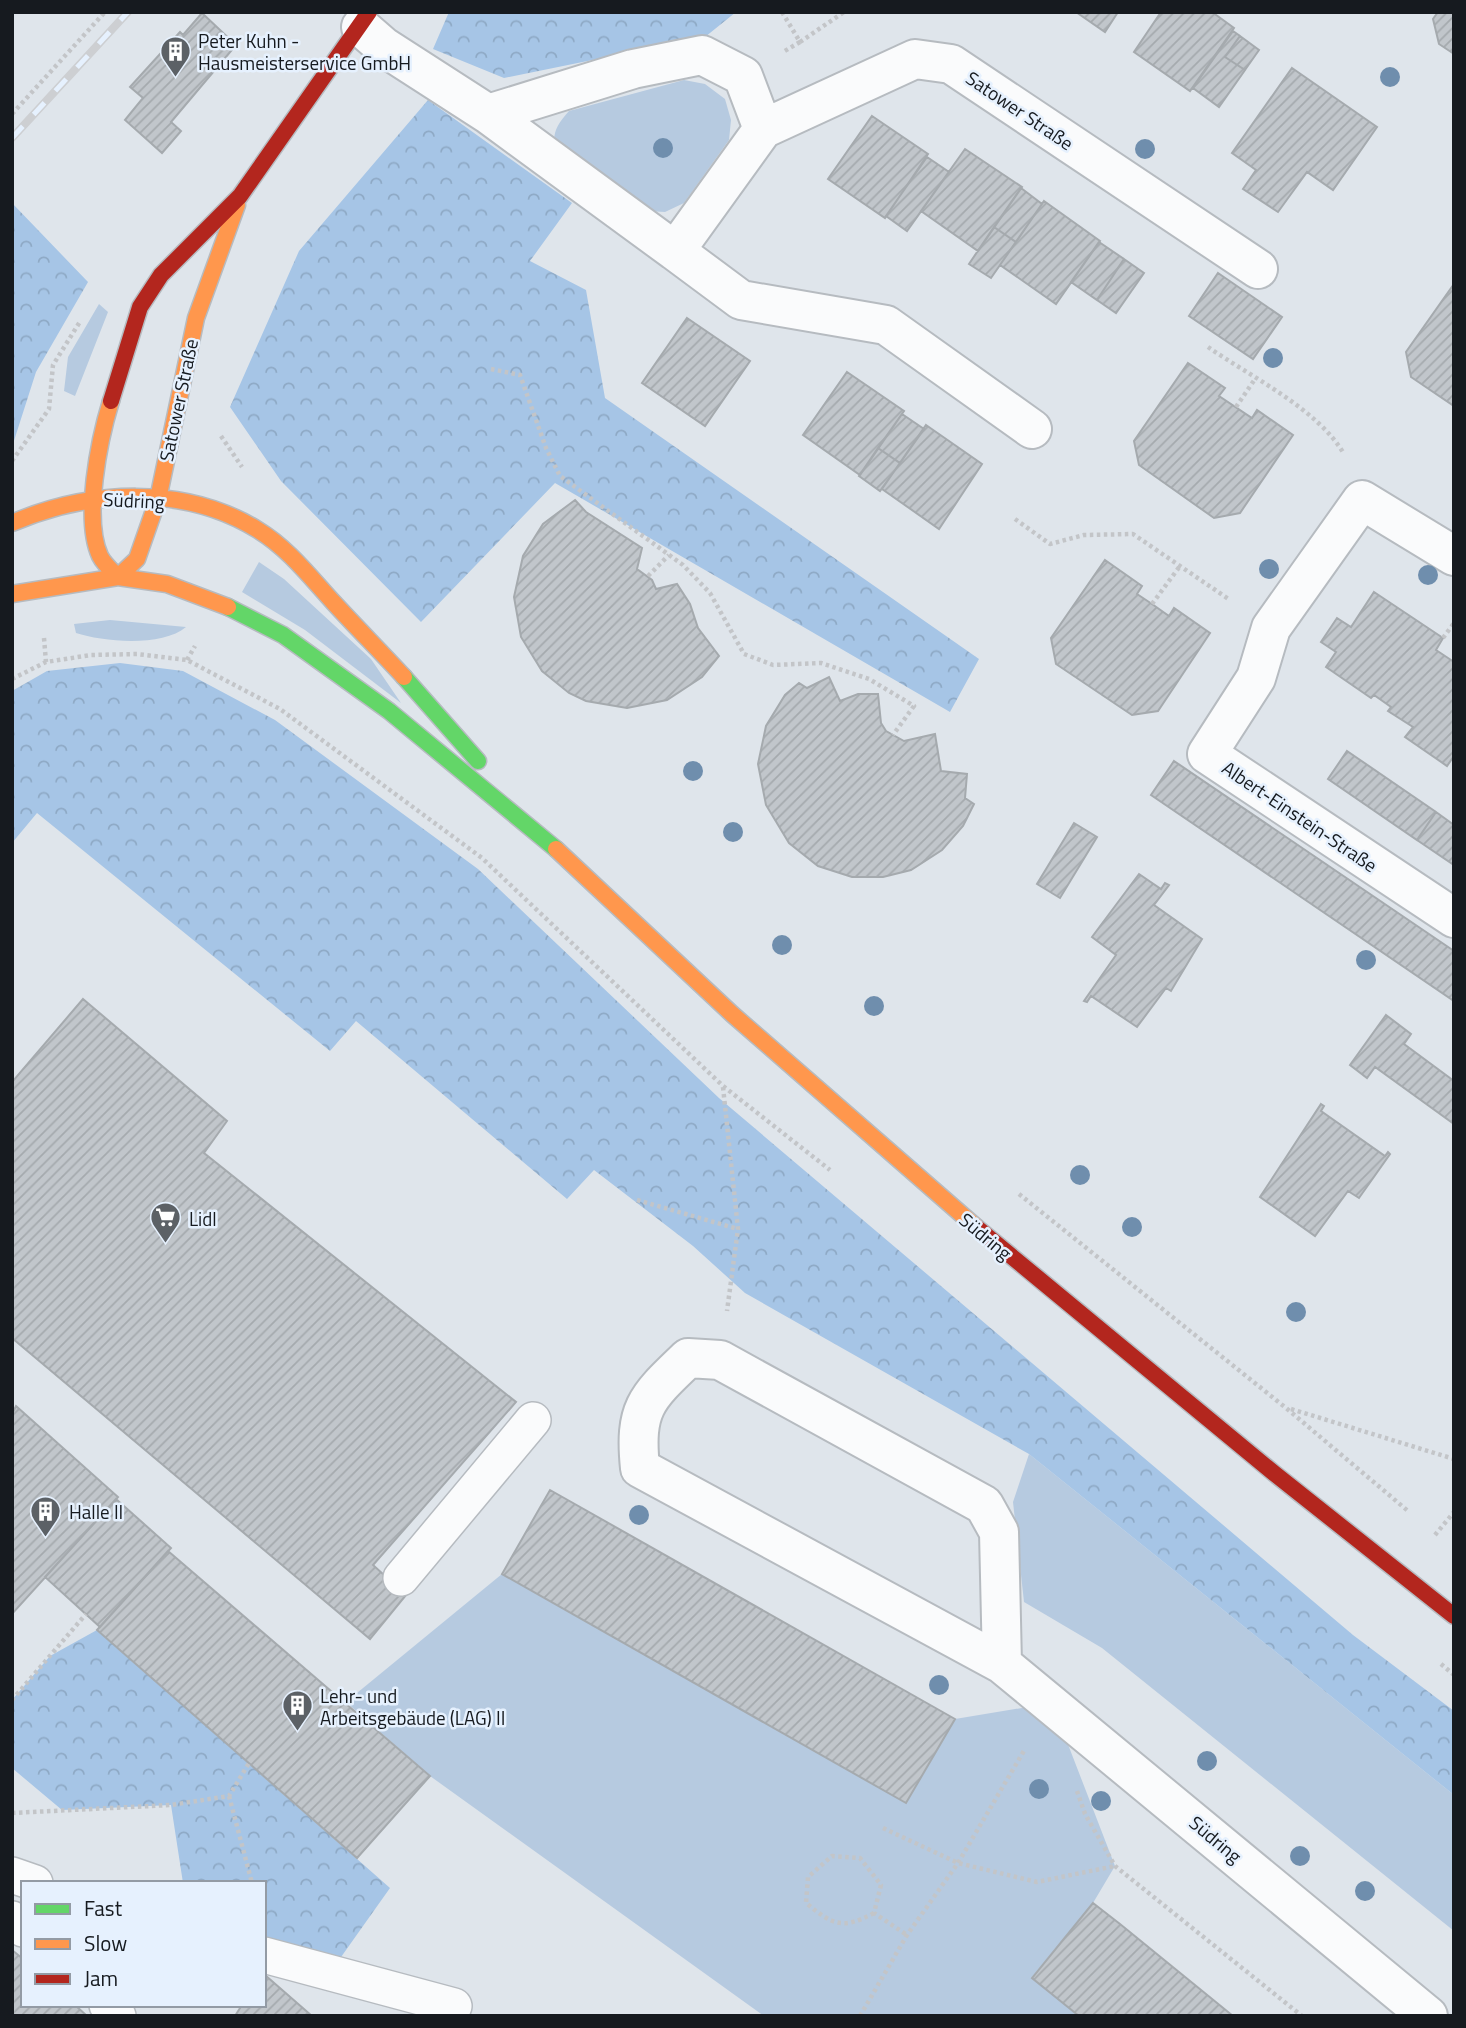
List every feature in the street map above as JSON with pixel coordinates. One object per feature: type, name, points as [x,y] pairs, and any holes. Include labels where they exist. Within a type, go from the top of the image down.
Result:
[{"type":"main road","name":"Satower Straße","points":[[94,498],[108,411],[140,307],[161,275],[240,197],[365,20]]},
{"type":"main road","name":"Satower Straße","points":[[118,577],[137,559],[158,499],[197,318],[240,197]]},
{"type":"main road","name":"Südring","points":[[538,832],[415,688],[281,547],[255,528],[206,508],[158,499],[94,498],[95,538],[100,558],[118,577],[167,584],[219,602],[283,635],[390,712],[538,832],[732,1014],[961,1215],[1454,1616]]},
{"type":"main road","points":[[12,523],[62,503],[94,498]]},
{"type":"main road","points":[[12,594],[118,577]]},
{"type":"street","name":"Satower Straße","points":[[365,20],[384,47],[488,114],[741,300],[886,325],[1032,429]]},
{"type":"street","points":[[488,114],[634,69],[702,55],[743,76],[763,129]]},
{"type":"street","name":"Satower Straße","points":[[675,251],[763,129],[915,60],[951,64],[1258,269]]},
{"type":"street","points":[[1362,500],[1454,556]]},
{"type":"street","name":"Albert-Einstein-Straße","points":[[1362,500],[1271,628],[1256,678],[1207,754],[1454,918]]},
{"type":"street","name":"Südring","points":[[1002,1664],[999,1532],[984,1505],[720,1360],[688,1358],[649,1394],[637,1433],[640,1468],[1002,1664],[1428,2016]]},
{"type":"lane","points":[[401,1578],[533,1420]]},
{"type":"lane","points":[[12,1875],[29,1881]]},
{"type":"lane","points":[[266,1956],[454,2006]]},
{"type":"path","points":[[12,114],[105,12]]},
{"type":"path","points":[[800,42],[844,12]]},
{"type":"path","points":[[1208,347],[1332,433],[1346,458],[1362,500]]},
{"type":"path","points":[[491,369],[520,375],[560,476],[684,565],[710,593],[744,654],[773,665],[821,663],[869,679],[914,706],[892,735]]},
{"type":"path","points":[[1236,407],[1255,379]]},
{"type":"path","points":[[12,461],[49,409]]},
{"type":"path","points":[[214,425],[244,471]]},
{"type":"path","points":[[1015,519],[1050,544],[1084,536],[1133,534],[1271,628]]},
{"type":"path","points":[[648,576],[669,555]]},
{"type":"path","points":[[1152,604],[1180,566]]},
{"type":"path","points":[[1443,639],[1454,623]]},
{"type":"path","points":[[12,679],[46,662],[91,655],[137,654],[187,660]]},
{"type":"path","points":[[720,1360],[738,1229],[723,1086]]},
{"type":"path","points":[[1010,1186],[1286,1408],[1414,1517]]},
{"type":"path","points":[[637,1200],[738,1229]]},
{"type":"path","points":[[1286,1408],[1454,1459]]},
{"type":"path","points":[[1435,1535],[1454,1512]]},
{"type":"path","points":[[1424,1526],[1444,1543]]},
{"type":"path","points":[[12,1700],[86,1614]]},
{"type":"path","points":[[860,2016],[907,1936],[958,1863],[1052,1703]]},
{"type":"path","points":[[249,1763],[229,1796],[251,1881]]},
{"type":"path","points":[[1076,1788],[1084,1814],[1115,1866],[1302,2016]]},
{"type":"path","points":[[12,1813],[171,1805],[229,1796]]},
{"type":"path","points":[[883,1828],[958,1863],[1037,1882],[1115,1866]]},
{"type":"path","points":[[832,1856],[860,1858],[881,1885],[874,1913],[852,1924],[829,1922],[806,1903],[808,1877],[832,1856]]},
{"type":"path","points":[[874,1913],[907,1936]]},
{"type":"shaded area","points":[[684,80],[705,84],[725,99],[731,120],[729,140],[684,203],[665,212],[647,211],[555,150],[556,129],[569,111]]},
{"type":"shaded area","points":[[99,304],[108,312],[75,396],[64,391],[68,357]]},
{"type":"shaded area","points":[[259,562],[284,579],[371,659],[401,703],[305,630],[242,592]]},
{"type":"shaded area","points":[[110,620],[186,627],[163,638],[132,641],[101,639],[76,633],[74,624]]},
{"type":"shaded area","points":[[1029,1454],[1454,1795],[1454,1931],[1102,1648],[1024,1602],[1013,1502]]},
{"type":"shaded area","points":[[502,1574],[906,1802],[955,1719],[1052,1703],[1115,1866],[1093,1903],[1032,1977],[1079,2016],[764,2016],[430,1776],[346,1702]]},
{"type":"green space","points":[[449,12],[736,12],[705,37],[504,78],[433,49]]},
{"type":"green space","points":[[428,100],[572,203],[530,261],[586,290],[605,398],[979,659],[950,712],[555,483],[421,622],[281,481],[230,407],[299,251]]},
{"type":"green space","points":[[12,203],[88,282],[36,372],[12,447]]},
{"type":"green space","points":[[120,663],[183,671],[275,720],[478,869],[719,1098],[1353,1635],[1454,1711],[1454,1795],[1029,1454],[745,1293],[693,1246],[594,1170],[567,1199],[356,1021],[330,1051],[37,813],[12,843],[12,691],[47,671]]},
{"type":"green space","points":[[97,1630],[390,1888],[329,1974],[266,1956],[266,1881],[183,1881],[171,1805],[62,1810],[12,1768],[12,1700],[50,1656]]},
{"type":"building","points":[[1076,12],[1118,12],[1105,32]]},
{"type":"building","points":[[1161,12],[1212,12],[1234,28],[1190,91],[1134,52]]},
{"type":"building","points":[[1438,12],[1454,12],[1454,54],[1439,44],[1433,19]]},
{"type":"building","name":"Peter Kuhn - Hausmeisterservice GmbH","points":[[202,13],[236,45],[171,122],[181,131],[162,153],[125,120],[143,98],[130,87],[180,32],[183,35]]},
{"type":"building","points":[[1233,31],[1240,36],[1225,57],[1245,70],[1219,107],[1193,88]]},
{"type":"building","points":[[1240,36],[1259,50],[1245,70],[1225,57]]},
{"type":"building","points":[[1292,68],[1377,127],[1333,190],[1307,172],[1278,212],[1243,189],[1256,170],[1232,153]]},
{"type":"building","points":[[872,116],[928,154],[885,218],[828,179]]},
{"type":"building","points":[[965,149],[1022,187],[978,251],[921,211]]},
{"type":"building","points":[[927,157],[949,172],[907,231],[886,216]]},
{"type":"building","points":[[1021,188],[1042,204],[1016,242],[994,227]]},
{"type":"building","points":[[1044,201],[1100,241],[1056,304],[1000,265]]},
{"type":"building","points":[[994,227],[1016,242],[991,278],[969,264]]},
{"type":"building","points":[[1099,242],[1124,259],[1097,300],[1071,282]]},
{"type":"building","points":[[1124,259],[1144,273],[1116,313],[1097,300]]},
{"type":"building","points":[[1218,273],[1282,317],[1253,359],[1189,316]]},
{"type":"building","points":[[1454,284],[1454,406],[1411,377],[1406,352]]},
{"type":"building","points":[[687,318],[750,361],[705,426],[642,383]]},
{"type":"building","points":[[1188,363],[1225,388],[1219,396],[1252,418],[1257,410],[1293,435],[1240,513],[1214,518],[1139,465],[1134,441]]},
{"type":"building","points":[[847,372],[904,411],[860,475],[803,435]]},
{"type":"building","points":[[902,414],[924,429],[900,463],[878,448]]},
{"type":"building","points":[[926,425],[982,464],[939,529],[882,489]]},
{"type":"building","points":[[878,448],[900,463],[880,491],[859,476]]},
{"type":"building","points":[[575,500],[586,512],[642,548],[637,569],[652,580],[656,589],[677,584],[690,604],[698,628],[719,656],[702,677],[667,700],[627,708],[586,701],[569,693],[542,671],[521,637],[514,597],[523,556],[543,524]]},
{"type":"building","points":[[1105,560],[1142,586],[1137,594],[1169,616],[1174,608],[1210,633],[1158,711],[1132,715],[1056,664],[1051,638]]},
{"type":"building","points":[[1374,592],[1443,638],[1436,650],[1454,662],[1454,756],[1447,766],[1405,737],[1413,727],[1388,711],[1391,707],[1374,695],[1371,698],[1326,667],[1336,652],[1321,642],[1337,618],[1351,627]]},
{"type":"building","points":[[829,677],[840,701],[858,694],[878,694],[881,723],[886,731],[904,741],[935,734],[941,771],[967,774],[965,798],[974,804],[963,826],[942,850],[911,870],[883,877],[852,877],[818,866],[789,843],[766,805],[758,764],[766,726],[785,695],[799,683],[807,688]]},
{"type":"building","points":[[1347,751],[1436,812],[1417,840],[1328,779]]},
{"type":"building","points":[[1174,761],[1454,951],[1454,1001],[1151,795]]},
{"type":"building","points":[[1436,812],[1454,825],[1454,865],[1417,840]]},
{"type":"building","points":[[1074,823],[1097,837],[1060,898],[1037,884]]},
{"type":"building","points":[[1139,874],[1161,889],[1165,883],[1169,885],[1154,905],[1202,939],[1171,991],[1166,988],[1137,1027],[1091,996],[1087,1002],[1084,1001],[1116,955],[1092,937]]},
{"type":"building","name":"Lidl","points":[[83,999],[227,1121],[204,1153],[516,1402],[373,1565],[406,1595],[370,1639],[12,1338],[12,1082]]},
{"type":"building","points":[[1386,1015],[1411,1034],[1404,1044],[1454,1081],[1454,1124],[1375,1067],[1367,1078],[1350,1065]]},
{"type":"building","points":[[1321,1104],[1324,1106],[1321,1111],[1385,1156],[1388,1152],[1390,1154],[1359,1198],[1348,1191],[1315,1236],[1260,1197]]},
{"type":"building","name":"Halle II","points":[[16,1406],[118,1497],[12,1614],[12,1414]]},
{"type":"building","points":[[550,1490],[955,1719],[906,1803],[502,1574]]},
{"type":"building","points":[[116,1499],[171,1548],[100,1627],[45,1577]]},
{"type":"building","name":"Lehr- und Arbeitsgebäude (LAG) II","points":[[168,1551],[430,1776],[357,1858],[97,1630]]},
{"type":"building","points":[[1093,1903],[1233,2016],[1079,2016],[1032,1978]]},
{"type":"building","points":[[12,1950],[21,1957],[21,2007],[77,2007],[87,2016],[12,2016]]},
{"type":"building","points":[[266,1976],[312,2016],[235,2016],[241,2007],[266,2007]]},
{"type":"railway","points":[[12,138],[128,12]]},
{"type":"traffic: fast","points":[[228,607],[283,635],[389,711],[556,849]]},
{"type":"traffic: fast","points":[[404,677],[478,761]]},
{"type":"traffic: slow","points":[[12,594],[118,577],[137,559],[158,499],[196,318],[237,205]]},
{"type":"traffic: slow","points":[[111,401],[98,457],[93,501],[95,540],[100,556],[118,577],[167,584],[228,607]]},
{"type":"traffic: slow","points":[[12,523],[73,504],[136,497],[168,499],[229,515],[269,537],[289,554],[404,677]]},
{"type":"traffic: slow","points":[[556,849],[732,1014],[976,1227]]},
{"type":"traffic: jam","points":[[111,401],[140,307],[161,275],[240,196],[369,12]]},
{"type":"traffic: jam","points":[[976,1227],[1275,1474],[1454,1616]]},
{"type":"place","name":"Peter Kuhn - Hausmeisterservice GmbH","points":[[175,78]]},
{"type":"place","name":"Lidl","points":[[166,1245]]},
{"type":"place","name":"Halle II","points":[[46,1538]]},
{"type":"place","name":"Lehr- und Arbeitsgebäude (LAG) II","points":[[297,1733]]}]
